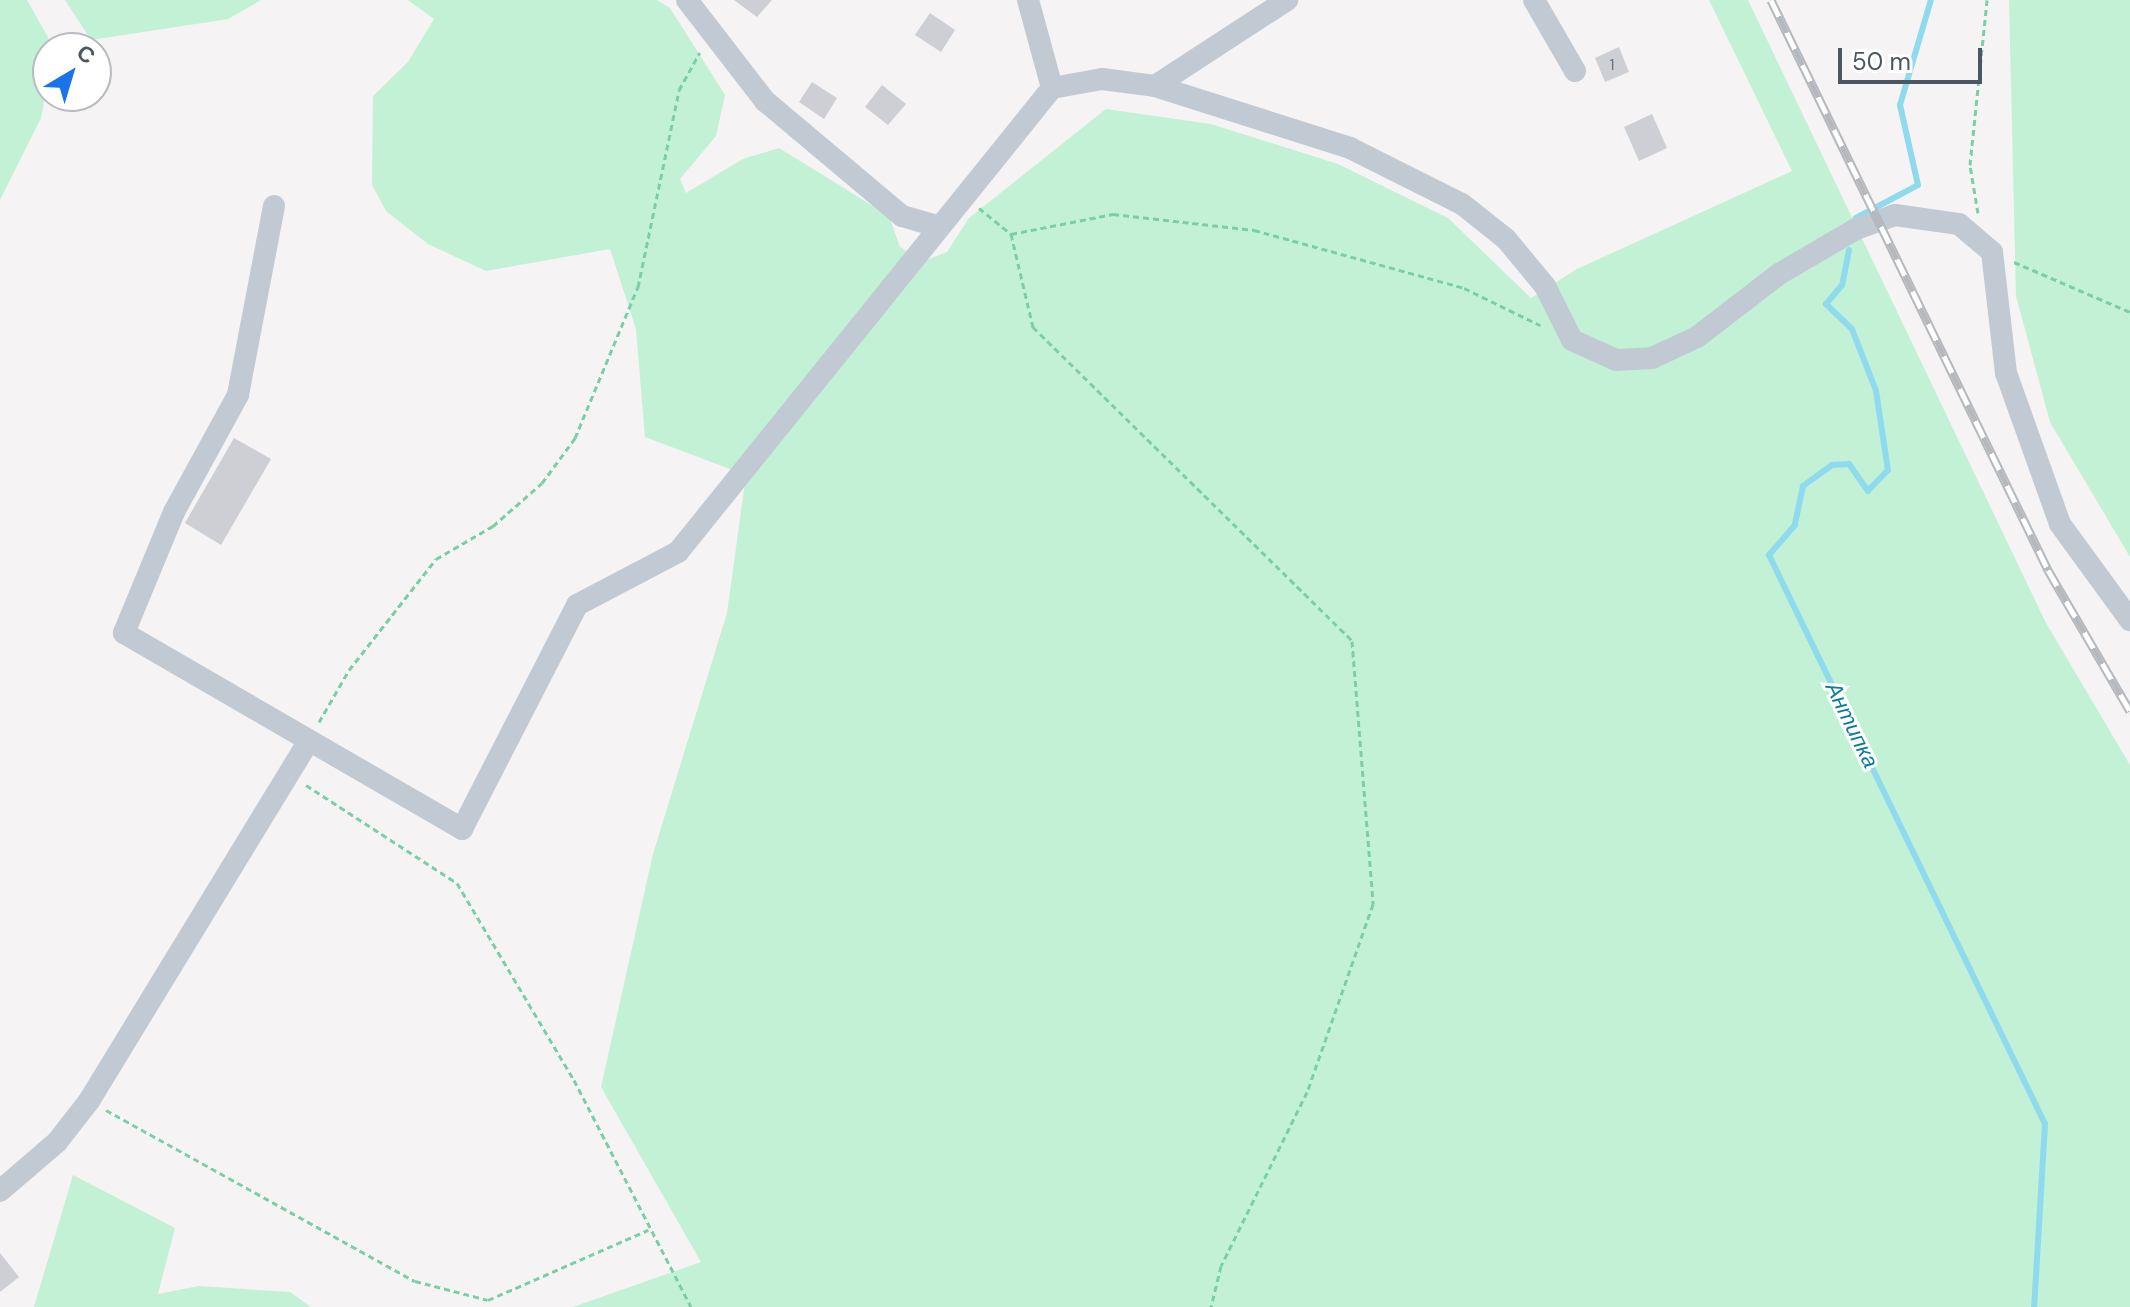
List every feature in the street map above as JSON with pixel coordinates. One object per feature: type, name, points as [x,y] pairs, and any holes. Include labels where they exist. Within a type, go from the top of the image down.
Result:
[{"type":"street","points":[[1028,0],[1052,88]]},
{"type":"street","points":[[1155,86],[1287,0]]},
{"type":"street","points":[[1534,0],[1575,71]]},
{"type":"street","points":[[702,11],[765,101],[831,160],[902,216],[937,226]]},
{"type":"street","points":[[274,206],[238,395],[174,512],[124,633],[462,829],[577,605],[678,552],[937,226],[1052,88],[1102,79],[1155,86],[1350,148],[1462,204],[1506,239],[1545,286],[1572,340],[1616,360],[1652,358],[1729,317],[1822,247],[1895,215],[1959,224],[1987,244],[2006,373],[2021,431],[2060,524],[2130,620]]},
{"type":"street","points":[[0,1191],[57,1142],[89,1101],[309,741]]},
{"type":"path","points":[[1987,0],[1970,165],[1987,244],[2130,312]]},
{"type":"path","points":[[309,741],[349,670],[436,559],[513,509],[575,438],[638,287],[679,90],[702,11]]},
{"type":"path","points":[[963,195],[1011,234],[1033,327],[1352,641],[1373,904],[1307,1092],[1221,1266],[1211,1307]]},
{"type":"path","points":[[1011,234],[1113,214],[1254,230],[1464,288],[1572,340]]},
{"type":"path","points":[[289,774],[457,883],[574,1080],[648,1230],[691,1307]]},
{"type":"path","points":[[89,1101],[415,1281],[488,1300],[648,1230]]},
{"type":"green space","points":[[0,0],[27,0],[45,32],[32,32],[32,112],[42,112],[0,200]]},
{"type":"green space","points":[[65,0],[261,0],[228,19],[112,37],[112,32],[86,32]]},
{"type":"green space","points":[[408,0],[657,0],[670,8],[725,95],[716,136],[680,179],[686,193],[743,159],[779,148],[889,216],[900,247],[924,261],[947,252],[969,218],[1106,109],[1211,124],[1338,164],[1448,218],[1531,298],[1577,269],[1792,171],[1709,0],[1748,0],[2046,623],[2130,765],[2130,1307],[573,1307],[701,1262],[601,1087],[653,854],[727,613],[746,475],[645,437],[636,329],[610,249],[486,271],[428,244],[386,211],[372,185],[373,96],[408,62],[434,19]]},
{"type":"green space","points":[[2009,0],[2130,0],[2130,557],[2050,422],[2016,296]]},
{"type":"green space","points":[[73,1175],[175,1228],[158,1294],[199,1286],[290,1292],[311,1307],[34,1307]]},
{"type":"building","points":[[734,0],[772,0],[757,17]]},
{"type":"building","points":[[930,13],[955,30],[941,52],[915,35]]},
{"type":"building","points":[[1619,47],[1629,72],[1605,82],[1595,58]]},
{"type":"building","points":[[812,82],[837,98],[824,119],[799,102]]},
{"type":"building","points":[[882,85],[906,104],[888,125],[865,107]]},
{"type":"building","points":[[1652,114],[1667,148],[1639,161],[1624,127]]},
{"type":"building","points":[[234,438],[271,459],[221,545],[185,523]]},
{"type":"building","points":[[0,1253],[19,1277],[0,1292]]},
{"type":"waterway","name":"Антипка","points":[[1856,218],[1918,185],[1900,105],[1931,0]]},
{"type":"waterway","name":"Антипка","points":[[1849,250],[1842,285],[1826,304],[1852,329],[1876,391],[1888,470],[1868,491],[1849,464],[1832,465],[1803,486],[1795,525],[1769,555],[2045,1124],[2034,1307]]},
{"type":"railway","points":[[1771,0],[2048,570],[2130,711]]}]
